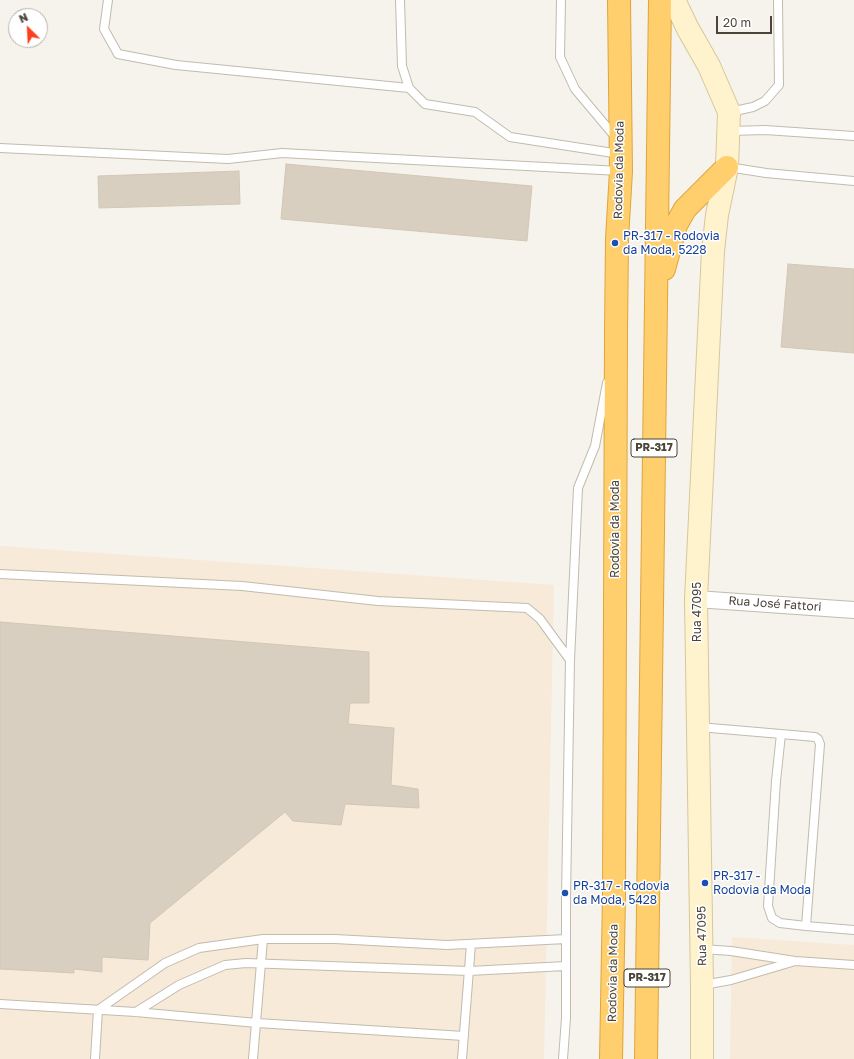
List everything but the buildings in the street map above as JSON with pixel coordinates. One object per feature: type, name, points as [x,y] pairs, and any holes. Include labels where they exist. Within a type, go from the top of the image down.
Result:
[{"type":"highway","name":"Rodovia da Moda","points":[[611,1059],[614,896],[617,239],[621,156],[619,0]]},
{"type":"highway","name":"PR-317","points":[[646,1059],[660,0]]},
{"type":"highway","points":[[656,297],[676,225],[685,209],[727,167]]},
{"type":"street","points":[[674,0],[688,29],[709,66],[729,121]]},
{"type":"street","name":"Rua 47095","points":[[702,1059],[702,949],[696,599],[714,252],[717,215],[727,167],[729,121]]},
{"type":"street","name":"Rua José Fattori","points":[[696,599],[854,610]]},
{"type":"lane","points":[[108,0],[104,30],[118,54],[176,65],[409,88]]},
{"type":"lane","points":[[400,0],[402,66],[409,88],[425,104],[475,112],[510,137],[621,156]]},
{"type":"lane","points":[[561,0],[560,57],[575,90],[621,156]]},
{"type":"lane","points":[[729,121],[765,100],[779,84],[778,0]]},
{"type":"lane","points":[[729,121],[765,130],[854,136]]},
{"type":"lane","points":[[0,148],[228,159],[282,153],[621,156]]},
{"type":"lane","points":[[727,167],[766,173],[854,181]]},
{"type":"lane","points":[[563,1059],[566,1018],[570,660],[578,488],[595,446],[616,333]]},
{"type":"lane","points":[[0,574],[242,586],[378,601],[527,608],[540,618],[570,660]]},
{"type":"lane","points":[[698,727],[815,737],[818,739],[820,744],[806,926]]},
{"type":"lane","points":[[781,734],[776,782],[768,906],[772,918],[780,923],[854,930]]},
{"type":"lane","points":[[98,1010],[165,963],[199,948],[263,939],[335,939],[447,945],[566,939]]},
{"type":"lane","points":[[253,1059],[263,939]]},
{"type":"lane","points":[[462,1059],[471,944]]},
{"type":"lane","points":[[702,949],[795,961],[854,965]]},
{"type":"lane","points":[[702,986],[731,980],[795,961]]},
{"type":"lane","points":[[136,1012],[179,985],[225,965],[261,963],[469,971],[566,966]]},
{"type":"lane","points":[[0,1004],[136,1012],[256,1023],[464,1036]]},
{"type":"lane","points":[[94,1059],[98,1010]]},
{"type":"shaded area","points":[[0,546],[554,585],[544,1059],[0,1059]]},
{"type":"shaded area","points":[[732,937],[854,945],[854,1059],[730,1059]]},
{"type":"place","name":"PR-317 - Rodovia da Moda, 5228","points":[[615,243]]},
{"type":"place","name":"PR-317 - Rodovia da Moda","points":[[705,883]]},
{"type":"place","name":"PR-317 - Rodovia da Moda, 5428","points":[[565,893]]}]
